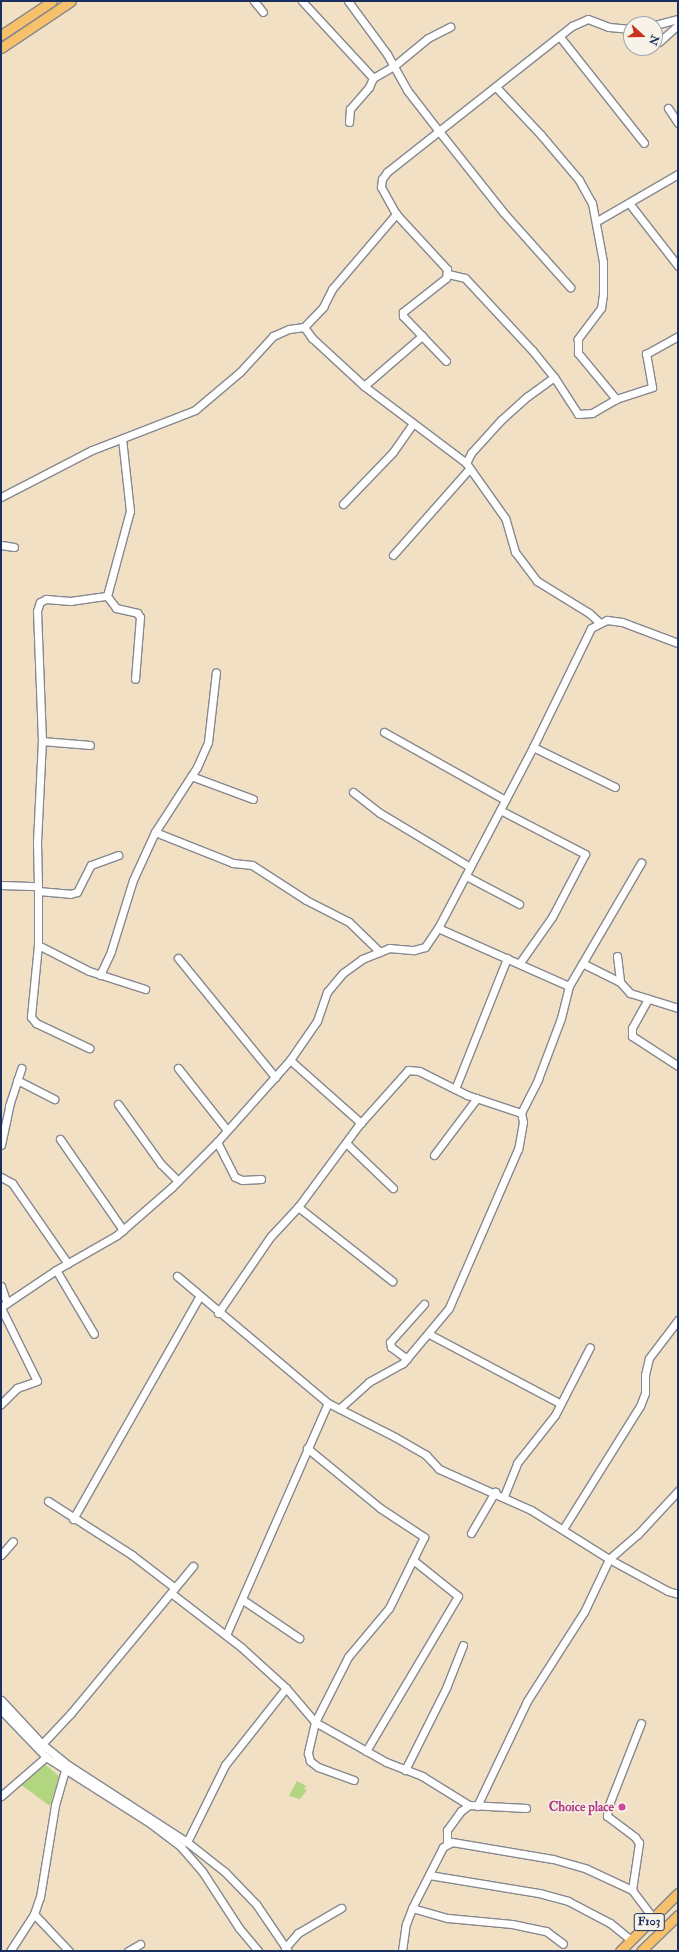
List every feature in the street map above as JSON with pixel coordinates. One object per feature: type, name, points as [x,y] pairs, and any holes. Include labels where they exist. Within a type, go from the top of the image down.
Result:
[{"type":"main road","points":[[1,35],[52,1]]},
{"type":"main road","points":[[1,48],[65,2]]},
{"type":"main road","name":"F103","points":[[620,1951],[678,1892]]},
{"type":"main road","name":"F103","points":[[641,1951],[678,1915]]},
{"type":"street","points":[[254,1],[263,12]]},
{"type":"street","points":[[302,1],[374,78]]},
{"type":"street","points":[[348,1],[387,54],[407,90],[438,130],[503,212],[570,287]]},
{"type":"street","points":[[623,28],[609,27],[588,19],[560,37],[438,130],[382,179],[381,187],[396,214],[448,274],[465,278],[532,350],[554,377],[578,414],[592,413],[616,399],[652,387],[646,354],[678,336]]},
{"type":"street","points":[[663,23],[678,19]]},
{"type":"street","points":[[663,38],[678,25]]},
{"type":"street","points":[[349,122],[350,108],[369,87],[374,78],[394,66],[428,38],[450,27]]},
{"type":"street","points":[[560,37],[644,144]]},
{"type":"street","points":[[496,87],[541,134],[579,180],[592,203],[597,221],[603,262],[601,308],[578,339],[577,346],[578,353],[616,399]]},
{"type":"street","points":[[668,108],[678,123]]},
{"type":"street","points":[[597,221],[678,174]]},
{"type":"street","points":[[629,203],[675,258],[678,266]]},
{"type":"street","points":[[1,497],[92,450],[195,410],[240,372],[273,336],[289,329],[304,327],[323,307],[332,289],[396,214]]},
{"type":"street","points":[[446,361],[422,336],[403,312],[446,278],[448,274]]},
{"type":"street","points":[[304,327],[312,338],[364,386],[468,466],[504,518],[515,552],[537,581],[589,612],[600,623]]},
{"type":"street","points":[[364,386],[422,336]]},
{"type":"street","points":[[393,555],[468,466],[471,453],[501,420],[528,396],[554,377]]},
{"type":"street","points":[[343,504],[393,452],[413,423]]},
{"type":"street","points":[[107,596],[130,511],[122,439]]},
{"type":"street","points":[[1,544],[14,547]]},
{"type":"street","points":[[107,596],[116,608],[137,613],[140,617],[135,679]]},
{"type":"street","points":[[89,1048],[36,1023],[31,1017],[38,945],[37,842],[42,741],[37,643],[37,611],[40,602],[46,599],[70,600],[107,596]]},
{"type":"street","points":[[3,1306],[56,1270],[123,1230],[178,1181],[217,1142],[290,1060],[317,1021],[327,992],[342,973],[362,959],[389,948],[414,950],[424,947],[438,928],[466,876],[533,747],[591,628],[607,620],[622,622],[678,643]]},
{"type":"street","points":[[100,975],[111,951],[133,880],[155,832],[192,776],[208,742],[216,672]]},
{"type":"street","points":[[384,732],[505,800]]},
{"type":"street","points":[[42,741],[90,745]]},
{"type":"street","points":[[533,747],[615,787]]},
{"type":"street","points":[[192,776],[253,799]]},
{"type":"street","points":[[353,792],[380,813],[470,867]]},
{"type":"street","points":[[500,810],[585,854],[552,917],[519,964]]},
{"type":"street","points":[[155,832],[233,863],[252,864],[306,900],[349,922],[380,952]]},
{"type":"street","points":[[1,885],[70,894],[77,892],[91,865],[118,856]]},
{"type":"street","points":[[339,1410],[365,1386],[398,1368],[450,1308],[518,1149],[523,1122],[521,1113],[538,1079],[561,1018],[569,986],[584,964],[621,893],[641,863]]},
{"type":"street","points":[[466,876],[520,904]]},
{"type":"street","points":[[438,928],[569,986]]},
{"type":"street","points":[[38,945],[100,975],[145,989]]},
{"type":"street","points":[[617,956],[620,982]]},
{"type":"street","points":[[178,958],[275,1077]]},
{"type":"street","points":[[455,1089],[507,958]]},
{"type":"street","points":[[584,964],[620,982],[630,994],[678,1008]]},
{"type":"street","points":[[648,999],[632,1028],[632,1036],[678,1066]]},
{"type":"street","points":[[290,1060],[361,1123]]},
{"type":"street","points":[[1,1145],[9,1106],[21,1068]]},
{"type":"street","points":[[178,1068],[227,1130]]},
{"type":"street","points":[[218,1313],[271,1236],[298,1207],[361,1123],[408,1070],[419,1071],[455,1089],[521,1113]]},
{"type":"street","points":[[17,1080],[54,1099]]},
{"type":"street","points":[[434,1155],[477,1098]]},
{"type":"street","points":[[118,1104],[161,1164],[178,1181]]},
{"type":"street","points":[[60,1139],[123,1230]]},
{"type":"street","points":[[217,1142],[235,1176],[242,1180],[261,1179]]},
{"type":"street","points":[[346,1143],[393,1188]]},
{"type":"street","points":[[1,1177],[12,1183],[68,1264]]},
{"type":"street","points":[[298,1207],[392,1280]]},
{"type":"street","points":[[56,1270],[94,1334]]},
{"type":"street","points":[[176,1276],[218,1313],[328,1403],[339,1410],[395,1436],[426,1455],[439,1469],[447,1474],[504,1496],[563,1529],[609,1559],[668,1591],[678,1594]]},
{"type":"street","points":[[1,1286],[3,1306],[37,1382],[18,1388],[1,1404]]},
{"type":"street","points":[[73,1520],[199,1297]]},
{"type":"street","points":[[407,1359],[391,1347],[390,1342],[424,1304]]},
{"type":"street","points":[[563,1529],[640,1406],[645,1393],[645,1375],[650,1358],[678,1320]]},
{"type":"street","points":[[429,1334],[561,1404]]},
{"type":"street","points":[[504,1496],[517,1463],[555,1415],[590,1347]]},
{"type":"street","points":[[226,1635],[243,1600],[307,1448],[328,1403]]},
{"type":"street","points":[[307,1448],[380,1508],[424,1537],[389,1608],[348,1657],[315,1722],[308,1753],[310,1761],[318,1767],[354,1780]]},
{"type":"street","points":[[477,1806],[527,1701],[584,1612],[609,1559],[638,1534],[678,1491]]},
{"type":"street","points":[[471,1533],[495,1492]]},
{"type":"street","points":[[48,1502],[73,1520],[132,1555],[286,1688],[315,1722],[366,1751],[405,1770],[422,1776],[469,1805],[526,1808]]},
{"type":"street","points":[[1,1555],[12,1541]]},
{"type":"street","points":[[366,1751],[458,1596],[413,1560]]},
{"type":"street","points":[[42,1744],[71,1713],[193,1566]]},
{"type":"street","points":[[243,1600],[300,1638]]},
{"type":"street","points":[[405,1770],[446,1688],[463,1645]]},
{"type":"street","points":[[187,1842],[225,1765],[286,1688]]},
{"type":"street","points":[[1,1700],[42,1744],[68,1766],[187,1842],[242,1888],[256,1904],[287,1949],[298,1932],[340,1908]]},
{"type":"street","points":[[1,1710],[46,1757],[65,1771],[151,1824],[181,1847],[202,1871],[239,1928],[258,1951]]},
{"type":"street","points":[[632,1890],[639,1843],[635,1837],[607,1816],[608,1807],[641,1723]]},
{"type":"street","points":[[1,1796],[46,1757]]},
{"type":"street","points":[[10,1951],[34,1914],[40,1897],[49,1838],[65,1771]]},
{"type":"street","points":[[402,1951],[406,1924],[412,1908],[446,1843],[447,1830],[461,1811],[469,1805]]},
{"type":"street","points":[[446,1843],[553,1859],[587,1869],[632,1890],[653,1918]]},
{"type":"street","points":[[429,1875],[539,1893],[568,1901],[610,1923],[631,1940]]},
{"type":"street","points":[[412,1908],[448,1918],[512,1924],[546,1931],[560,1939],[563,1944]]},
{"type":"street","points":[[34,1914],[69,1951]]},
{"type":"street","points":[[128,1951],[140,1944]]},
{"type":"green space","points":[[42,1762],[59,1776],[50,1806],[20,1784]]},
{"type":"green space","points":[[297,1781],[306,1786],[304,1789],[307,1790],[300,1799],[289,1796]]},
{"type":"place","name":"Choice place","points":[[622,1807]]}]
